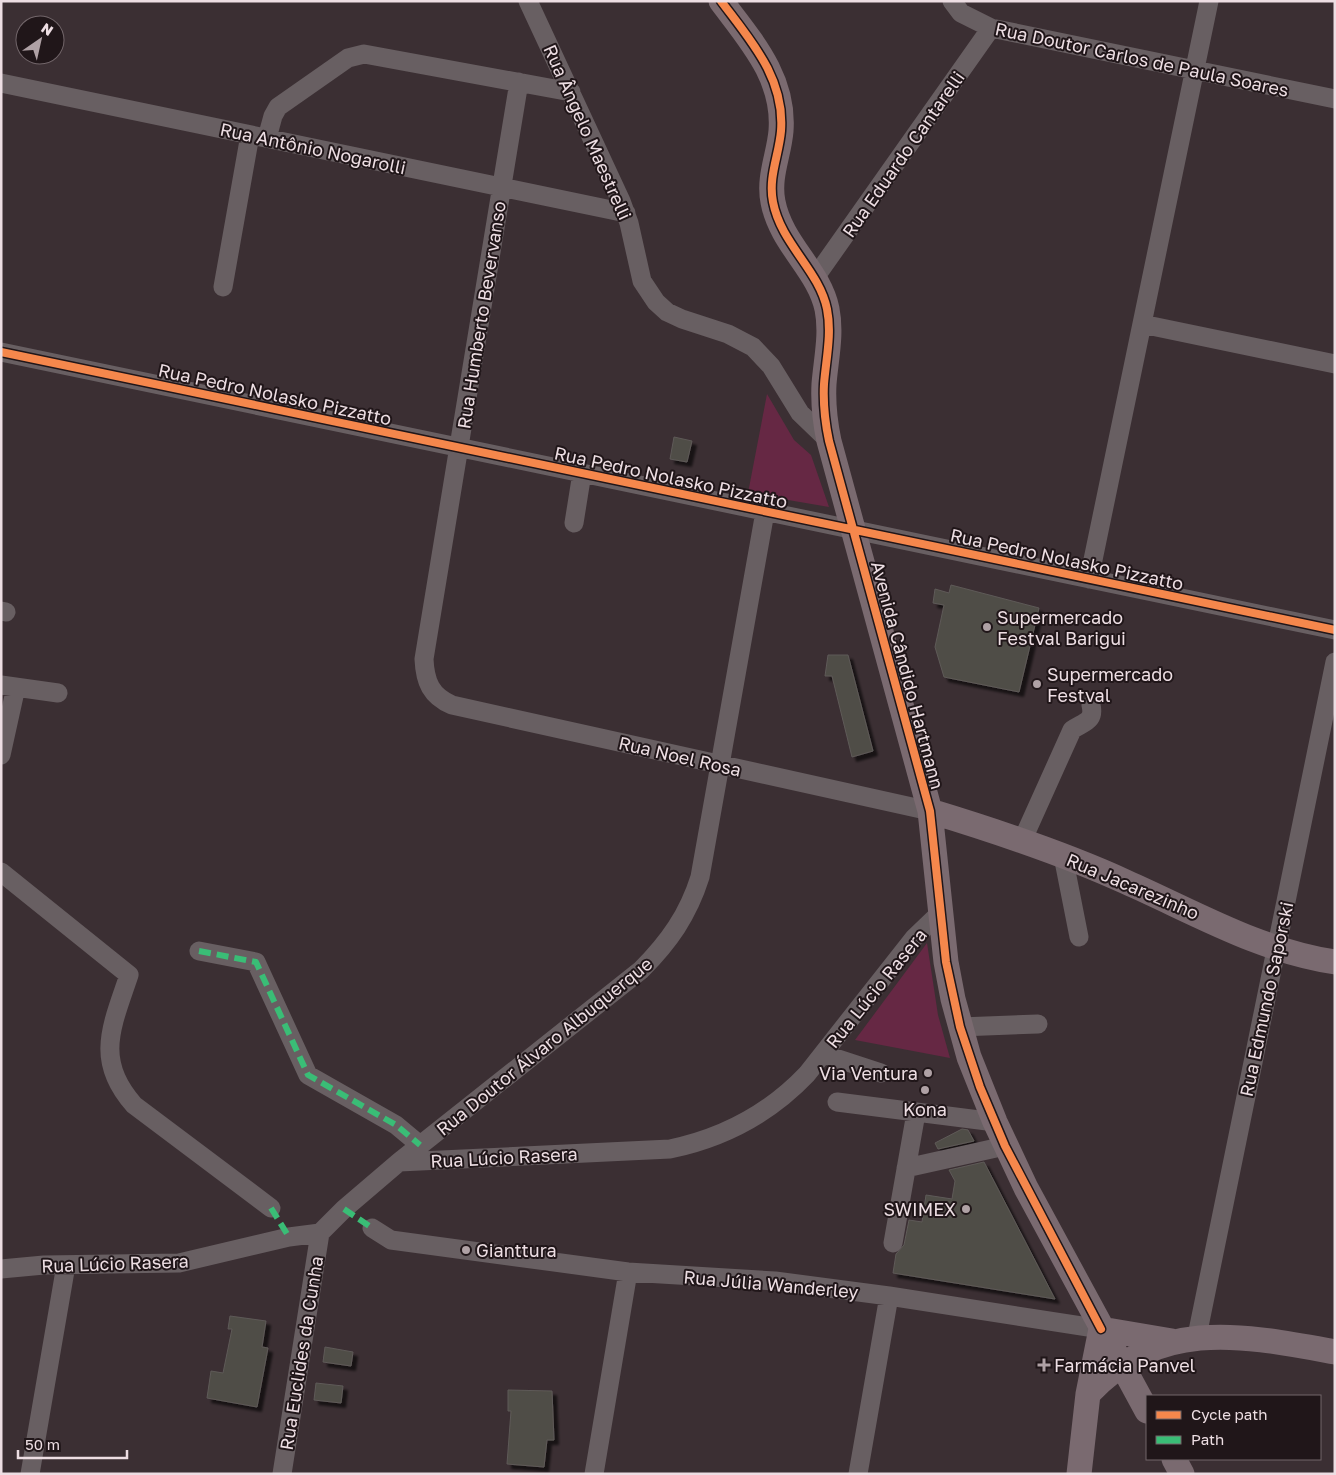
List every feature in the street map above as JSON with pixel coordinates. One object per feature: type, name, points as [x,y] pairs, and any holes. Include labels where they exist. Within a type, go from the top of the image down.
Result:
[{"type":"main road","name":"Avenida Cândido Hartmann","points":[[721,1],[754,45],[773,76],[781,113],[781,131],[772,172],[774,206],[781,229],[814,279],[825,301],[829,326],[824,398],[829,441],[930,812],[946,962],[960,1027],[995,1122],[1006,1146],[1101,1329],[1146,1409]]},
{"type":"main road","name":"Rua Jacarezinho","points":[[930,812],[1063,856],[1125,881],[1276,949],[1335,962]]},
{"type":"main road","name":"Rua Júlia Wanderley","points":[[1101,1329],[1185,1339],[1248,1337],[1335,1352]]},
{"type":"main road","points":[[1079,1474],[1088,1394],[1101,1329]]},
{"type":"main road","name":"Rua Júlia Wanderley","points":[[1088,1394],[1121,1364],[1153,1348],[1185,1339]]},
{"type":"main road","points":[[1175,1460],[1182,1474]]},
{"type":"street","name":"Rua Ângelo Maestrelli","points":[[528,1],[626,213],[642,281],[656,302],[667,312],[682,319],[728,334],[753,346],[771,366],[800,413],[829,441]]},
{"type":"street","points":[[1089,579],[1209,1]]},
{"type":"street","name":"Rua Doutor Carlos de Paula Soares","points":[[953,4],[971,19],[991,28],[1335,100]]},
{"type":"street","name":"Rua Eduardo Cantarelli","points":[[814,279],[991,28]]},
{"type":"street","points":[[223,287],[258,137],[278,107],[354,56],[364,54],[571,92]]},
{"type":"street","name":"Rua Humberto Bevervanso","points":[[433,693],[424,672],[424,660],[519,82]]},
{"type":"street","name":"Rua Antônio Nogarolli","points":[[1,83],[626,213]]},
{"type":"street","points":[[1142,324],[1335,364]]},
{"type":"street","name":"Rua Pedro Nolasko Pizzatto","points":[[1,352],[1335,630]]},
{"type":"street","points":[[574,523],[582,473]]},
{"type":"street","name":"Rua Doutor Álvaro Albuquerque","points":[[400,1162],[641,970],[671,938],[692,902],[700,877],[765,512]]},
{"type":"street","name":"Rua Edmundo Saporski","points":[[1185,1339],[1276,949],[1335,662]]},
{"type":"street","points":[[1,755],[9,686],[58,693]]},
{"type":"street","name":"Rua Noel Rosa","points":[[433,693],[452,705],[930,812]]},
{"type":"street","points":[[1022,841],[1072,730],[1089,720],[1093,713],[1091,705]]},
{"type":"street","points":[[1063,856],[1079,937]]},
{"type":"street","points":[[1,872],[129,975],[109,1044],[110,1061],[115,1078],[134,1105],[271,1208]]},
{"type":"street","name":"Rua Lúcio Rasera","points":[[400,1162],[655,1150],[689,1145],[733,1129],[777,1103],[807,1074],[914,938],[940,913]]},
{"type":"street","points":[[199,951],[256,962],[308,1075],[396,1126],[420,1146]]},
{"type":"street","points":[[960,1027],[1038,1024]]},
{"type":"street","points":[[823,1054],[881,1073]]},
{"type":"street","points":[[836,1102],[995,1122]]},
{"type":"street","points":[[893,1243],[916,1112]]},
{"type":"street","points":[[906,1168],[1006,1146]]},
{"type":"street","points":[[320,1233],[344,1209],[400,1162]]},
{"type":"street","name":"Rua Júlia Wanderley","points":[[372,1228],[391,1240],[628,1272],[775,1281],[889,1296],[1101,1329]]},
{"type":"street","name":"Rua Lúcio Rasera","points":[[1,1269],[66,1265],[178,1264],[289,1237],[320,1233]]},
{"type":"street","name":"Rua Euclides da Cunha","points":[[282,1474],[320,1233]]},
{"type":"street","points":[[30,1474],[66,1265]]},
{"type":"street","points":[[594,1474],[628,1272]]},
{"type":"street","points":[[858,1474],[889,1296]]},
{"type":"shaded area","points":[[767,394],[794,440],[811,455],[829,507],[748,493]]},
{"type":"shaded area","points":[[927,943],[938,1015],[950,1058],[855,1040]]},
{"type":"building","points":[[674,437],[692,441],[687,462],[670,459]]},
{"type":"building","name":"Supermercado Festval Barigui","points":[[951,585],[1039,608],[1019,692],[944,677],[935,647],[944,605],[933,603],[935,589],[949,593]]},
{"type":"building","points":[[828,655],[848,655],[873,751],[852,757],[832,676],[825,676]]},
{"type":"building","points":[[962,1129],[968,1130],[974,1141],[938,1149],[935,1143]]},
{"type":"building","name":"SWIMEX","points":[[984,1162],[1055,1299],[893,1273],[896,1254],[904,1245],[909,1220],[922,1222],[926,1195],[952,1199],[955,1181],[949,1170]]},
{"type":"building","points":[[230,1316],[266,1321],[262,1347],[268,1348],[257,1407],[207,1398],[211,1371],[223,1373],[232,1329],[228,1329]]},
{"type":"building","points":[[325,1347],[353,1352],[351,1366],[323,1362]]},
{"type":"building","points":[[316,1383],[343,1386],[341,1403],[314,1400]]},
{"type":"building","points":[[508,1390],[552,1391],[554,1440],[547,1440],[544,1467],[507,1464],[511,1411],[508,1411]]},
{"type":"marked path","points":[[199,951],[256,962],[308,1075],[396,1125],[420,1145]]},
{"type":"marked path","points":[[271,1208],[289,1237]]},
{"type":"marked path","points":[[344,1209],[372,1228]]},
{"type":"cycle path","points":[[721,1],[764,61],[778,94],[781,112],[781,131],[773,175],[773,202],[777,217],[784,231],[809,269],[823,295],[827,309],[829,337],[824,398],[829,441],[930,811],[946,962],[960,1027],[980,1087],[1005,1146],[1101,1329]]},
{"type":"cycle path","points":[[1,352],[1335,630]]},
{"type":"place","name":"Supermercado Festval Barigui","points":[[987,627]]},
{"type":"place","name":"Supermercado Festval","points":[[1037,684]]},
{"type":"place","name":"Via Ventura","points":[[928,1073]]},
{"type":"place","name":"Kona","points":[[925,1090]]},
{"type":"place","name":"SWIMEX","points":[[966,1209]]},
{"type":"place","name":"Gianttura","points":[[466,1250]]},
{"type":"place","name":"Farmácia Panvel","points":[[1044,1365]]}]
